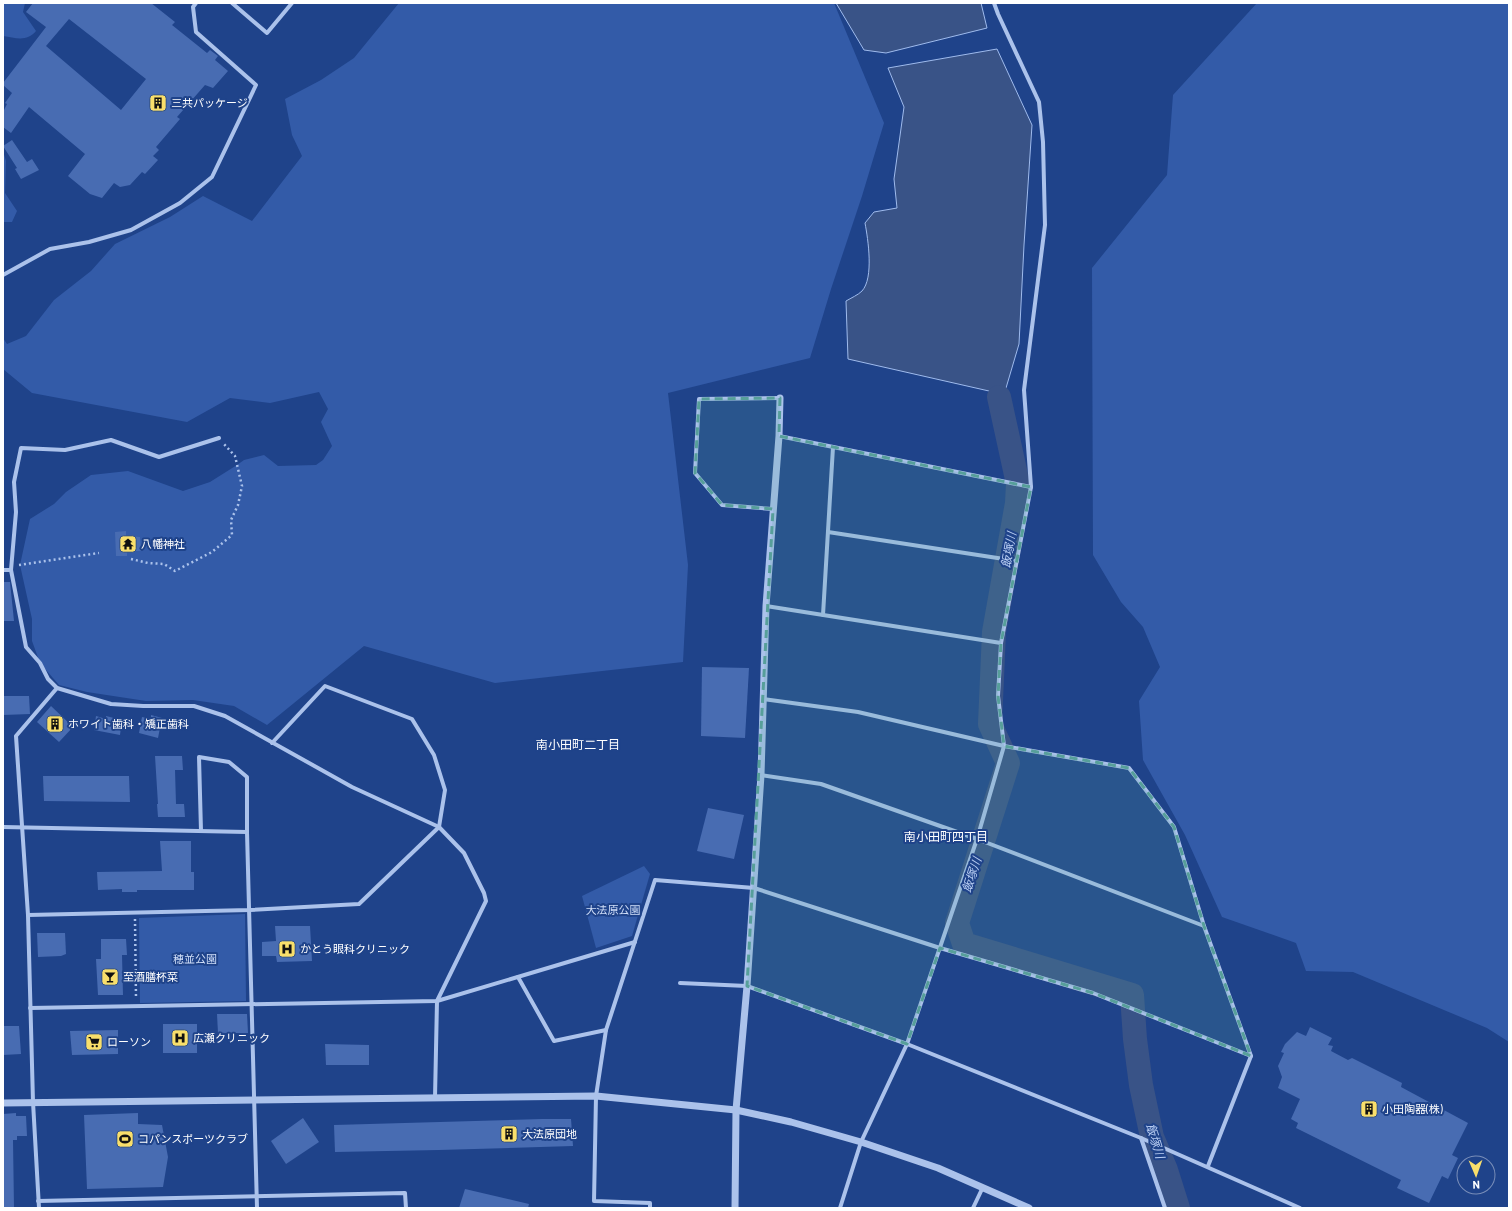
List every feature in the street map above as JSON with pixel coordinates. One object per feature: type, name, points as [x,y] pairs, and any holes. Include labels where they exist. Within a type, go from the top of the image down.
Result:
[{"type":"street","points":[[3,275],[50,249],[89,242],[131,230],[180,203],[212,177],[256,85],[196,32],[193,7],[196,3]]},
{"type":"street","points":[[232,3],[267,33],[292,3]]},
{"type":"street","points":[[840,1208],[861,1142],[907,1044],[976,839],[1004,746],[998,696],[1001,643],[1031,487],[1024,390],[1045,225],[1043,142],[1039,102],[994,3]]},
{"type":"street","points":[[735,1208],[736,1110],[747,986],[761,775],[766,606],[779,436],[780,398],[699,399],[695,473],[722,505],[773,510]]},
{"type":"street","points":[[779,436],[1031,487]]},
{"type":"street","points":[[219,438],[159,457],[111,440],[64,450],[21,448],[14,482],[16,512],[11,568],[26,647],[40,663],[48,678],[57,688],[111,704],[143,706],[194,706],[225,716],[352,787],[439,827],[464,853],[486,901],[437,1001],[435,1098]]},
{"type":"street","points":[[823,615],[833,447]]},
{"type":"street","points":[[828,532],[1017,561]]},
{"type":"street","points":[[3,570],[11,568]]},
{"type":"street","points":[[766,606],[1001,643]]},
{"type":"street","points":[[28,915],[250,910],[359,904],[439,827],[445,790],[434,755],[412,719],[325,686],[272,743]]},
{"type":"street","points":[[39,1208],[33,1102],[28,915],[16,736],[57,688]]},
{"type":"street","points":[[763,699],[858,712],[1004,746],[1129,768],[1174,827],[1204,926],[1251,1056],[1208,1166]]},
{"type":"street","points":[[201,831],[199,757],[229,762],[247,776],[247,832],[257,1208]]},
{"type":"street","points":[[761,775],[821,784],[976,839],[1204,926]]},
{"type":"street","points":[[3,827],[247,832]]},
{"type":"street","points":[[650,1208],[650,1203],[594,1201],[596,1096],[606,1030],[655,880],[754,888],[940,948],[1093,993],[1251,1056]]},
{"type":"street","points":[[30,1008],[437,1001],[635,942]]},
{"type":"street","points":[[518,977],[554,1041],[606,1030]]},
{"type":"street","points":[[680,983],[747,986],[907,1044],[1141,1138],[1208,1166],[1300,1208]]},
{"type":"street","points":[[3,1103],[596,1096],[736,1110],[791,1122],[861,1142],[938,1168],[1030,1208]]},
{"type":"street","points":[[1141,1138],[1165,1208]]},
{"type":"street","points":[[973,1208],[983,1188]]},
{"type":"street","points":[[38,1201],[257,1195],[405,1193],[406,1208]]},
{"type":"path","points":[[131,559],[148,563],[164,564],[176,571],[212,552],[232,534],[231,520],[238,505],[242,486],[235,456],[219,438]]},
{"type":"path","points":[[11,568],[99,553]]},
{"type":"path","points":[[134,913],[136,1007]]},
{"type":"highlighted area","points":[[780,398],[779,436],[1031,487],[1001,643],[998,696],[1004,746],[1129,768],[1174,827],[1204,926],[1251,1056],[1093,993],[940,948],[907,1044],[747,986],[773,509],[722,505],[695,473],[699,399]]},
{"type":"green space","points":[[3,3],[25,3],[23,12],[36,31],[29,37],[25,38],[3,36]]},
{"type":"green space","points":[[399,3],[834,3],[884,123],[810,358],[668,393],[688,565],[683,662],[495,683],[364,646],[267,725],[234,706],[193,700],[146,701],[87,692],[59,685],[40,663],[32,641],[32,619],[20,565],[30,519],[54,504],[66,492],[91,475],[128,471],[183,491],[210,482],[244,460],[264,455],[278,466],[316,465],[323,460],[332,446],[321,422],[328,409],[319,392],[270,403],[230,398],[187,422],[32,393],[3,369],[3,338],[7,344],[26,336],[54,300],[91,271],[115,244],[170,217],[203,196],[252,221],[302,156],[292,135],[285,99],[321,80],[354,58]]},
{"type":"green space","points":[[1257,3],[1509,3],[1509,1042],[1487,1028],[1353,972],[1306,971],[1296,943],[1222,917],[1185,835],[1143,760],[1139,701],[1160,667],[1143,627],[1121,602],[1093,555],[1092,268],[1167,175],[1173,95]]},
{"type":"green space","points":[[3,151],[6,161],[5,193],[17,211],[12,222],[3,222]]},
{"type":"green space","name":"大法原公園","points":[[644,866],[650,874],[632,936],[596,948],[582,896]]},
{"type":"green space","name":"穂並公園","points":[[245,914],[246,1001],[140,1003],[139,918]]},
{"type":"shaded area","points":[[836,3],[981,3],[987,28],[886,53],[864,50]]},
{"type":"shaded area","points":[[997,49],[1032,125],[1019,344],[1006,388],[989,391],[848,359],[846,301],[862,291],[866,285],[868,277],[869,258],[865,223],[874,212],[897,208],[894,179],[904,107],[888,68]]},
{"type":"building","points":[[33,3],[151,3],[175,22],[172,25],[207,53],[210,50],[218,56],[215,60],[228,71],[213,88],[205,85],[177,117],[180,119],[156,147],[159,150],[153,156],[158,160],[145,174],[142,172],[130,185],[120,187],[114,183],[102,198],[90,194],[68,176],[85,154],[29,107],[11,133],[3,127],[3,112],[7,104],[5,103],[12,93],[3,85],[3,83],[46,27],[26,12]],"holes":[[[69,19],[146,79],[121,110],[46,46]]]},
{"type":"building","points":[[12,140],[27,162],[32,159],[39,170],[21,179],[15,169],[17,168],[3,146]]},
{"type":"building","name":"八幡神社","points":[[126,531],[126,536],[140,537],[141,551],[127,551],[127,556],[116,556],[115,532]]},
{"type":"building","points":[[3,582],[10,582],[14,621],[3,621]]},
{"type":"building","points":[[702,667],[749,668],[745,738],[701,736]]},
{"type":"building","points":[[3,696],[29,696],[30,714],[3,715]]},
{"type":"building","name":"ホワイト歯科・矯正歯科","points":[[51,706],[73,727],[59,742],[37,722]]},
{"type":"building","points":[[151,715],[162,718],[158,738],[139,733],[142,717],[151,719]]},
{"type":"building","points":[[96,716],[106,719],[106,716],[122,720],[120,735],[94,730]]},
{"type":"building","points":[[155,756],[182,756],[183,770],[175,770],[176,804],[184,804],[185,817],[158,817]]},
{"type":"building","points":[[43,776],[129,776],[130,802],[44,801]]},
{"type":"building","points":[[708,808],[744,815],[734,859],[697,851]]},
{"type":"building","points":[[160,841],[191,841],[191,872],[194,872],[194,890],[137,890],[137,892],[122,892],[122,889],[98,890],[97,872],[162,871]]},
{"type":"building","name":"かとう眼科クリニック","points":[[275,926],[310,926],[312,961],[277,962],[276,956],[262,956],[262,942],[276,941]]},
{"type":"building","points":[[37,933],[65,933],[66,954],[61,956],[38,957]]},
{"type":"building","name":"至酒膳杯菜","points":[[101,939],[126,939],[127,955],[122,955],[123,995],[98,995],[96,959],[101,959]]},
{"type":"building","points":[[217,1014],[247,1014],[248,1033],[218,1033]]},
{"type":"building","name":"広瀬クリニック","points":[[163,1024],[197,1024],[197,1053],[163,1053]]},
{"type":"building","points":[[3,1026],[19,1026],[21,1054],[3,1055]]},
{"type":"building","name":"小田陶器(株)","points":[[1310,1027],[1332,1038],[1328,1045],[1333,1046],[1331,1051],[1348,1060],[1352,1058],[1402,1083],[1401,1087],[1468,1123],[1452,1155],[1456,1157],[1456,1162],[1448,1179],[1442,1176],[1429,1203],[1397,1188],[1401,1180],[1296,1128],[1298,1123],[1291,1119],[1300,1099],[1278,1088],[1282,1077],[1278,1066],[1284,1053],[1281,1052],[1285,1044],[1297,1032],[1306,1036]]},
{"type":"building","name":"ローソン","points":[[118,1030],[118,1054],[72,1055],[70,1031]]},
{"type":"building","points":[[325,1044],[369,1045],[369,1065],[326,1065]]},
{"type":"building","points":[[16,1113],[16,1116],[26,1116],[27,1136],[17,1136],[17,1140],[13,1140],[14,1208],[3,1208],[3,1114]]},
{"type":"building","name":"コパンスポーツクラブ","points":[[138,1113],[138,1124],[162,1125],[168,1157],[163,1187],[87,1189],[84,1115]]},
{"type":"building","points":[[303,1118],[319,1142],[286,1164],[271,1141]]},
{"type":"building","points":[[571,1119],[573,1146],[335,1152],[334,1125]]},
{"type":"building","points":[[465,1189],[529,1204],[528,1208],[459,1208]]},
{"type":"waterway","name":"飯塚川","points":[[999,397],[1018,484],[1017,503],[994,632],[990,724],[1008,763],[957,923],[964,944],[1132,995],[1135,1039],[1141,1085],[1152,1137],[1166,1170],[1178,1208]]},
{"type":"place","name":"三共パッケージ","points":[[158,103]]},
{"type":"place","name":"八幡神社","points":[[128,544]]},
{"type":"place","name":"ホワイト歯科・矯正歯科","points":[[55,724]]},
{"type":"place","name":"かとう眼科クリニック","points":[[287,949]]},
{"type":"place","name":"至酒膳杯菜","points":[[110,977]]},
{"type":"place","name":"広瀬クリニック","points":[[180,1038]]},
{"type":"place","name":"ローソン","points":[[94,1042]]},
{"type":"place","name":"小田陶器(株)","points":[[1369,1109]]},
{"type":"place","name":"大法原団地","points":[[509,1134]]},
{"type":"place","name":"コパンスポーツクラブ","points":[[125,1139]]},
{"type":"district","name":"南小田町二丁目","points":[[578,745]]},
{"type":"district","name":"南小田町四丁目","points":[[946,837]]}]
